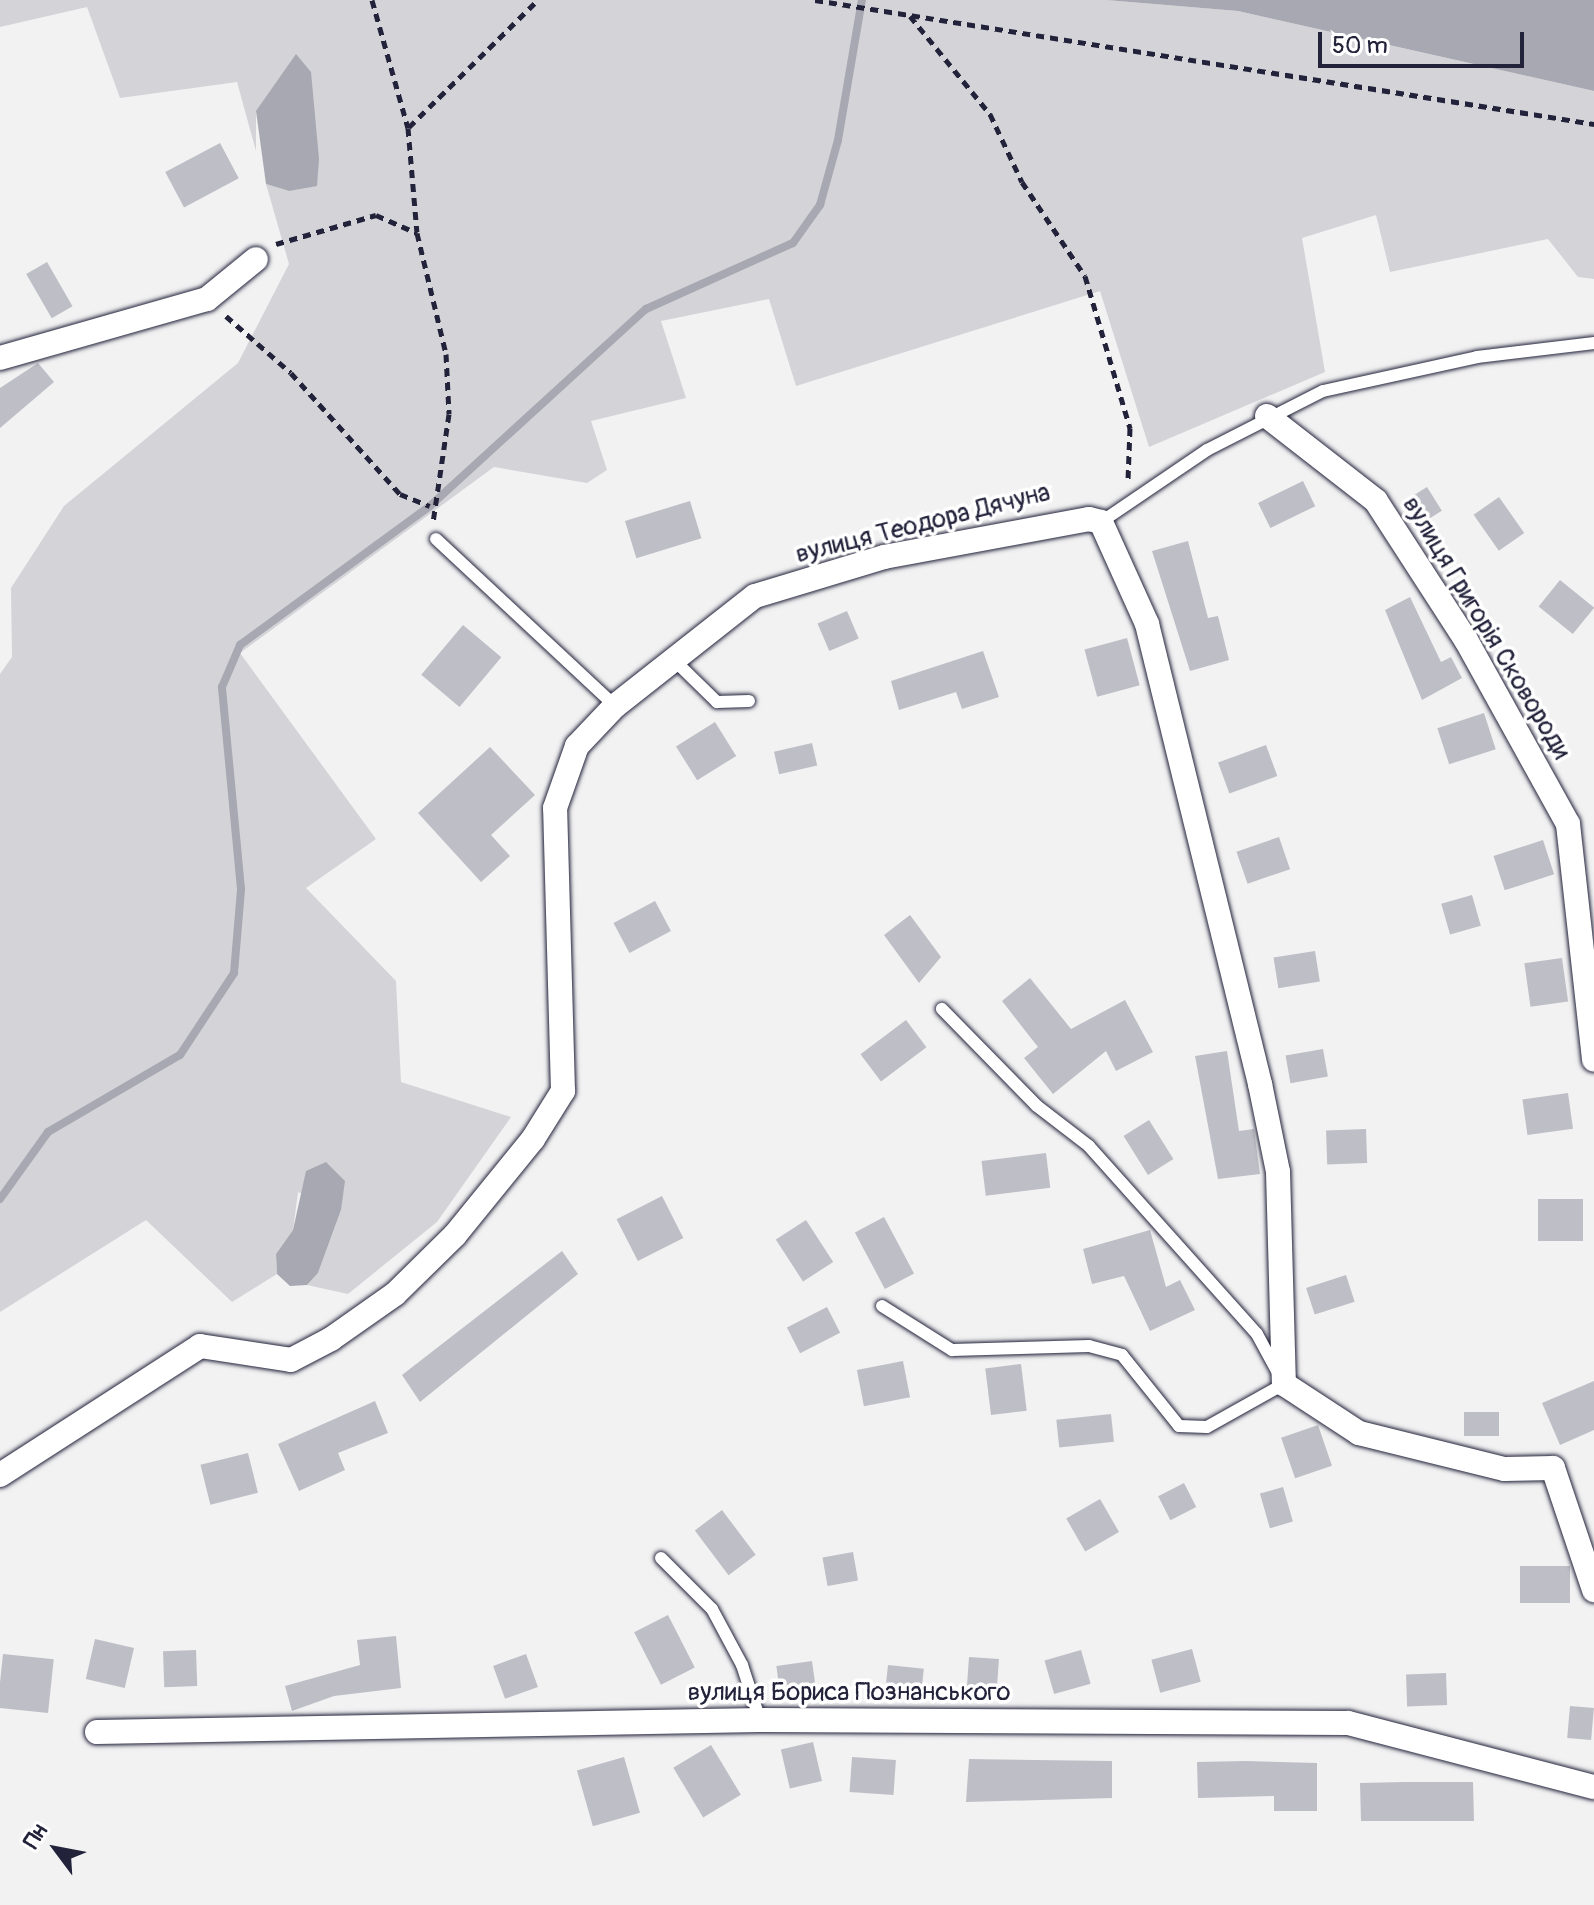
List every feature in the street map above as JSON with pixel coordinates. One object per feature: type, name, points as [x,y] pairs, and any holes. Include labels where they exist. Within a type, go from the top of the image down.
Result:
[{"type":"street","points":[[0,358],[207,299],[256,259]]},
{"type":"street","name":"вулиця Григорія Сковороди","points":[[1267,416],[1376,501],[1466,640],[1568,824],[1594,1060]]},
{"type":"street","name":"вулиця Теодора Дячуна","points":[[0,1475],[200,1346],[291,1360],[331,1339],[395,1294],[455,1235],[533,1139],[563,1091],[555,808],[577,746],[615,706],[755,596],[884,557],[1068,517],[1101,522]]},
{"type":"street","points":[[1101,522],[1147,624],[1260,1084],[1278,1172],[1284,1384],[1359,1433],[1491,1467],[1553,1468],[1594,1590]]},
{"type":"street","name":"вулиця Бориса Познанського","points":[[97,1732],[760,1720],[1348,1723],[1594,1787]]},
{"type":"lane","points":[[1101,522],[1267,416],[1323,391],[1397,372],[1594,343]]},
{"type":"lane","points":[[436,539],[615,706]]},
{"type":"lane","points":[[675,661],[717,702],[749,701]]},
{"type":"lane","points":[[882,1306],[952,1350],[1089,1346],[1122,1355],[1179,1426],[1207,1427],[1284,1384],[1257,1334],[1089,1146],[1037,1106],[942,1009]]},
{"type":"lane","points":[[661,1558],[712,1609],[742,1665],[760,1720]]},
{"type":"path","points":[[372,0],[408,128],[417,233],[446,354],[449,414],[430,506],[436,539]]},
{"type":"path","points":[[408,128],[538,0]]},
{"type":"path","points":[[815,0],[1594,124]]},
{"type":"path","points":[[910,15],[990,114],[1022,182],[1085,276],[1130,428],[1128,504]]},
{"type":"path","points":[[256,259],[289,235],[376,215],[417,233]]},
{"type":"path","points":[[207,299],[291,373],[400,494],[430,506]]},
{"type":"shaded area","points":[[0,0],[1106,0],[1238,11],[1594,91],[1594,279],[1578,277],[1548,239],[1390,272],[1376,215],[1302,238],[1325,372],[1149,447],[1100,291],[796,386],[769,299],[661,321],[686,398],[591,421],[607,470],[587,483],[494,467],[240,653],[376,839],[306,888],[396,981],[401,1082],[511,1117],[437,1222],[348,1294],[307,1285],[318,1273],[341,1210],[298,1192],[293,1230],[276,1254],[277,1274],[232,1302],[146,1220],[0,1312],[0,674],[12,657],[11,588],[64,506],[238,363],[289,264],[266,184],[289,191],[256,111],[256,151],[237,82],[120,98],[87,7],[0,27]]},
{"type":"shaded area","points":[[1106,0],[1594,0],[1594,91],[1238,11]]},
{"type":"shaded area","points":[[296,54],[311,72],[319,159],[317,186],[289,191],[266,184],[256,111]]},
{"type":"shaded area","points":[[326,1162],[345,1181],[341,1210],[318,1273],[307,1285],[290,1286],[277,1274],[276,1254],[293,1230],[306,1171]]},
{"type":"building","points":[[220,143],[239,178],[184,207],[165,172]]},
{"type":"building","points":[[47,262],[72,306],[52,318],[26,274]]},
{"type":"building","points":[[38,363],[54,382],[0,428],[0,388]]},
{"type":"building","points":[[1303,481],[1315,506],[1270,528],[1258,503]]},
{"type":"building","points":[[1427,487],[1442,511],[1421,523],[1407,500]]},
{"type":"building","points":[[1499,497],[1524,533],[1499,551],[1474,515]]},
{"type":"building","points":[[690,501],[701,538],[636,558],[625,521]]},
{"type":"building","points":[[1188,541],[1208,618],[1218,616],[1229,660],[1190,671],[1152,551]]},
{"type":"building","points":[[1560,580],[1594,608],[1573,634],[1539,606]]},
{"type":"building","points":[[1410,597],[1441,662],[1451,657],[1462,678],[1422,700],[1385,610]]},
{"type":"building","points":[[847,611],[859,639],[829,651],[818,624]]},
{"type":"building","points":[[463,625],[501,657],[460,707],[421,675]]},
{"type":"building","points":[[1127,638],[1140,685],[1097,697],[1084,649]]},
{"type":"building","points":[[983,651],[999,697],[962,709],[956,692],[899,710],[891,681]]},
{"type":"building","points":[[1484,713],[1496,749],[1449,764],[1437,728]]},
{"type":"building","points":[[715,722],[736,756],[697,780],[676,746]]},
{"type":"building","points":[[812,743],[817,765],[779,774],[774,752]]},
{"type":"building","points":[[1266,745],[1277,776],[1229,793],[1218,762]]},
{"type":"building","points":[[490,747],[535,795],[491,835],[510,856],[481,882],[418,813]]},
{"type":"building","points":[[1279,837],[1290,869],[1248,884],[1236,852]]},
{"type":"building","points":[[1543,840],[1554,874],[1505,890],[1494,856]]},
{"type":"building","points":[[1472,895],[1481,926],[1450,935],[1441,904]]},
{"type":"building","points":[[655,901],[671,931],[629,953],[614,923]]},
{"type":"building","points":[[910,915],[941,957],[919,983],[884,935]]},
{"type":"building","points":[[1315,951],[1320,982],[1278,988],[1274,958]]},
{"type":"building","points":[[1562,958],[1568,1002],[1530,1007],[1524,963]]},
{"type":"building","points":[[1030,978],[1071,1029],[1125,1000],[1153,1052],[1116,1071],[1106,1051],[1053,1094],[1024,1058],[1038,1047],[1002,1001]]},
{"type":"building","points":[[906,1020],[926,1047],[881,1081],[860,1054]]},
{"type":"building","points":[[1323,1049],[1328,1077],[1290,1083],[1286,1056]]},
{"type":"building","points":[[1227,1051],[1239,1131],[1254,1129],[1260,1174],[1218,1179],[1195,1056]]},
{"type":"building","points":[[1568,1093],[1573,1129],[1527,1135],[1522,1099]]},
{"type":"building","points":[[1149,1120],[1173,1159],[1148,1175],[1124,1136]]},
{"type":"building","points":[[1366,1129],[1367,1163],[1327,1164],[1326,1130]]},
{"type":"building","points":[[1046,1153],[1050,1188],[986,1196],[981,1161]]},
{"type":"building","points":[[662,1196],[683,1238],[638,1261],[617,1219]]},
{"type":"building","points":[[1538,1199],[1583,1199],[1583,1241],[1538,1241]]},
{"type":"building","points":[[884,1217],[914,1274],[885,1289],[855,1232]]},
{"type":"building","points":[[806,1220],[833,1262],[803,1282],[776,1240]]},
{"type":"building","points":[[1150,1230],[1166,1287],[1180,1280],[1195,1310],[1150,1331],[1124,1276],[1092,1284],[1083,1249]]},
{"type":"building","points":[[562,1251],[578,1274],[420,1402],[402,1375]]},
{"type":"building","points":[[1346,1275],[1355,1302],[1315,1315],[1306,1288]]},
{"type":"building","points":[[827,1307],[840,1333],[800,1353],[787,1327]]},
{"type":"building","points":[[903,1361],[910,1397],[864,1406],[857,1370]]},
{"type":"building","points":[[1021,1364],[1027,1411],[991,1415],[985,1368]]},
{"type":"building","points":[[1594,1381],[1594,1430],[1560,1445],[1542,1403]]},
{"type":"building","points":[[375,1401],[388,1433],[338,1453],[345,1470],[299,1491],[278,1444]]},
{"type":"building","points":[[1464,1412],[1499,1412],[1499,1436],[1464,1436]]},
{"type":"building","points":[[1111,1414],[1114,1442],[1059,1448],[1056,1420]]},
{"type":"building","points":[[1318,1425],[1332,1466],[1295,1478],[1281,1438]]},
{"type":"building","points":[[248,1453],[258,1493],[210,1505],[200,1465]]},
{"type":"building","points":[[1184,1483],[1196,1507],[1170,1520],[1158,1496]]},
{"type":"building","points":[[1283,1487],[1293,1522],[1270,1528],[1260,1494]]},
{"type":"building","points":[[1100,1499],[1119,1532],[1085,1551],[1066,1518]]},
{"type":"building","points":[[722,1510],[756,1555],[729,1575],[695,1530]]},
{"type":"building","points":[[853,1552],[858,1581],[828,1586],[822,1557]]},
{"type":"building","points":[[1520,1566],[1570,1566],[1570,1603],[1520,1603]]},
{"type":"building","points":[[668,1615],[695,1668],[661,1685],[634,1632]]},
{"type":"building","points":[[396,1636],[401,1688],[334,1696],[292,1711],[285,1686],[360,1665],[357,1640]]},
{"type":"building","points":[[95,1639],[134,1648],[125,1688],[86,1679]]},
{"type":"building","points":[[1192,1649],[1201,1682],[1160,1693],[1151,1660]]},
{"type":"building","points":[[196,1650],[197,1686],[164,1687],[163,1651]]},
{"type":"building","points":[[1081,1650],[1091,1684],[1054,1694],[1044,1660]]},
{"type":"building","points":[[3,1654],[54,1659],[48,1713],[0,1708]]},
{"type":"building","points":[[526,1654],[538,1687],[505,1699],[493,1666]]},
{"type":"building","points":[[969,1657],[999,1659],[996,1694],[967,1692]]},
{"type":"building","points":[[812,1661],[816,1688],[780,1693],[776,1666]]},
{"type":"building","points":[[888,1665],[924,1669],[921,1698],[885,1694]]},
{"type":"building","points":[[1446,1673],[1447,1705],[1407,1706],[1406,1674]]},
{"type":"building","points":[[1570,1706],[1594,1708],[1591,1740],[1567,1738]]},
{"type":"building","points":[[813,1742],[822,1781],[790,1788],[781,1749]]},
{"type":"building","points":[[711,1745],[741,1795],[703,1817],[673,1768]]},
{"type":"building","points":[[624,1757],[640,1813],[593,1826],[577,1771]]},
{"type":"building","points":[[852,1757],[896,1760],[893,1795],[850,1792]]},
{"type":"building","points":[[969,1759],[1112,1761],[1112,1798],[966,1802]]},
{"type":"building","points":[[1197,1762],[1317,1763],[1317,1811],[1274,1811],[1274,1796],[1198,1798]]},
{"type":"building","points":[[1473,1782],[1474,1821],[1361,1821],[1360,1783]]},
{"type":"waterway","points":[[0,1199],[48,1132],[180,1055],[234,973],[241,889],[222,687],[240,645],[430,506],[646,309],[793,243],[820,205],[838,140],[862,0]]}]
